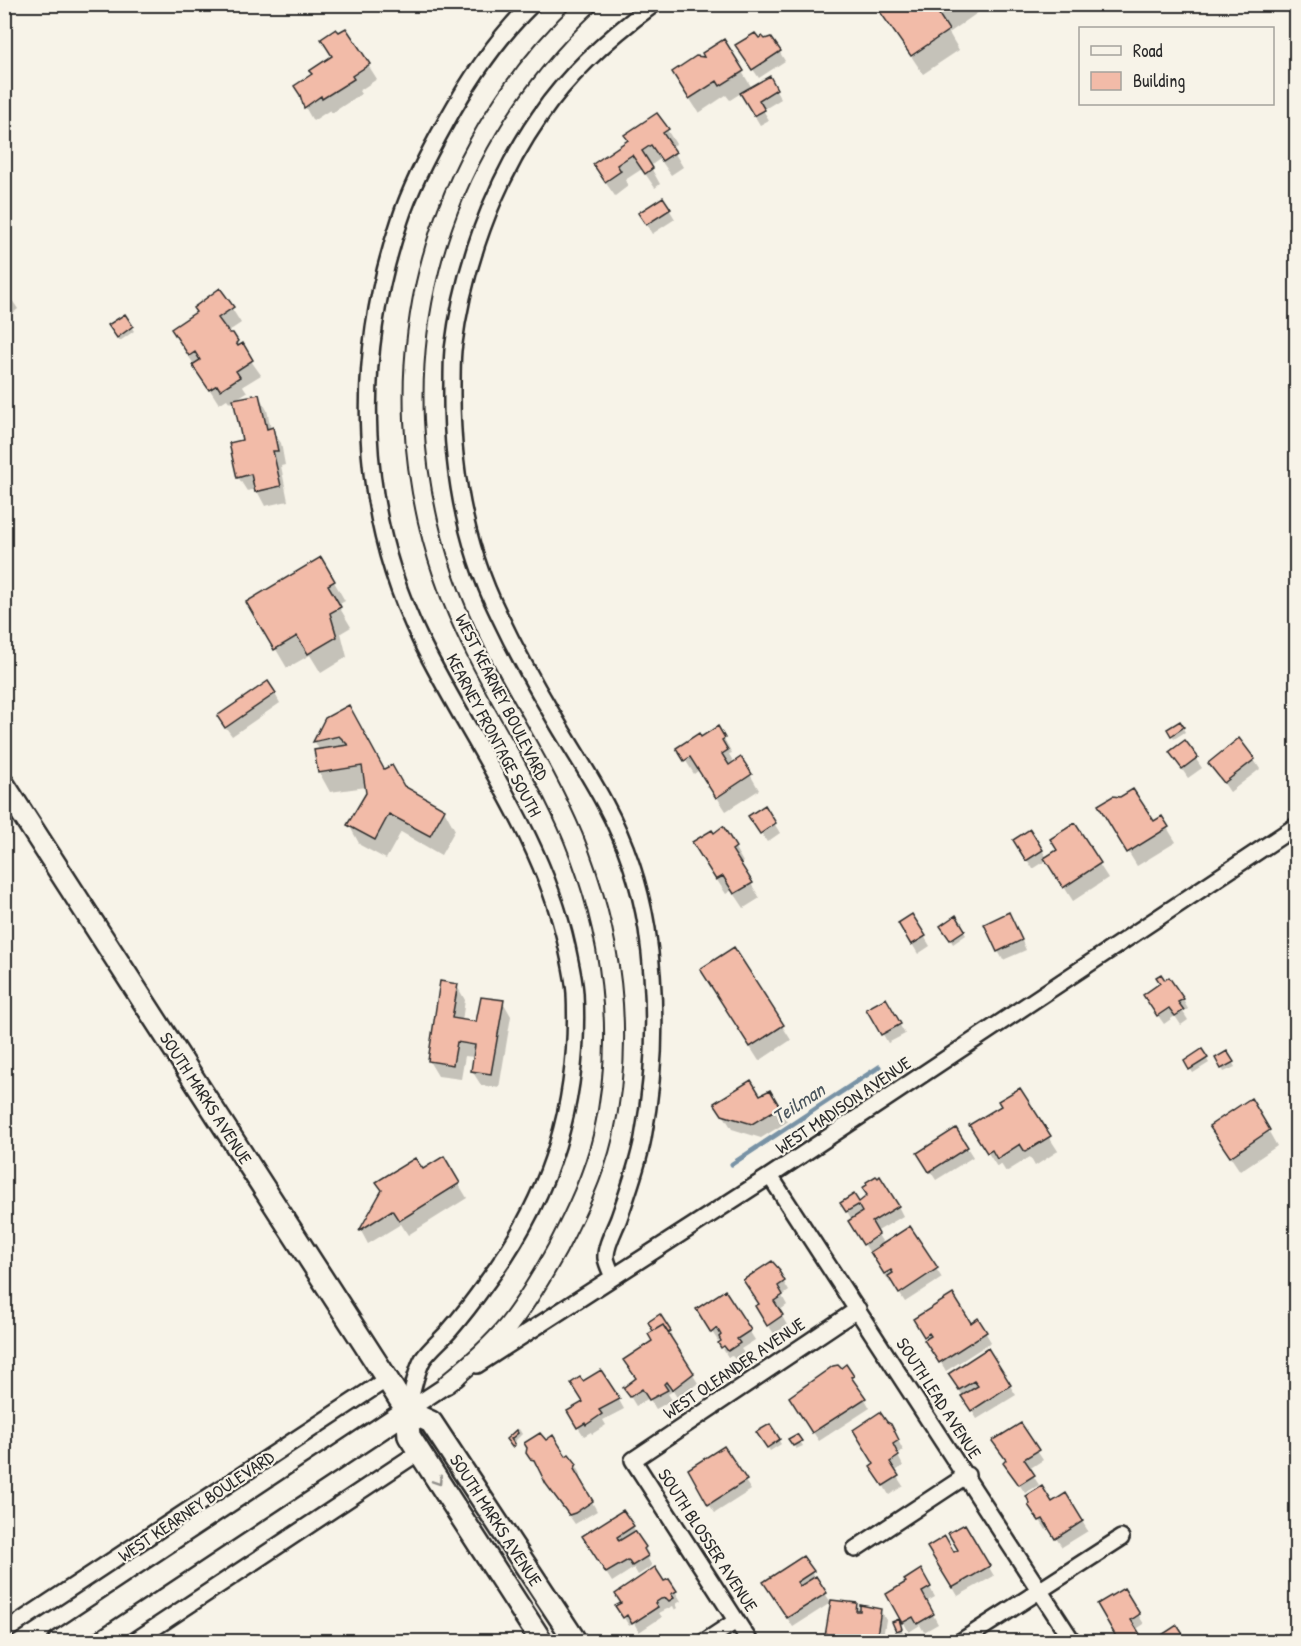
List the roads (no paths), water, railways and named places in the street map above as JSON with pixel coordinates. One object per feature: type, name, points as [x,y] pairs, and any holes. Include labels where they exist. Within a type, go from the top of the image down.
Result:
[{"type":"main road","name":"SOUTH MARKS AVENUE","points":[[4,785],[387,1379],[407,1411],[409,1436],[542,1641]]},
{"type":"main road","name":"SOUTH MARKS AVENUE","points":[[407,1411],[431,1422],[576,1641]]},
{"type":"main road","name":"WEST KEARNEY BOULEVARD","points":[[59,1641],[407,1411]]},
{"type":"street","name":"KEARNEY FRONTAGE SOUTH","points":[[407,1411],[423,1360],[462,1317],[510,1251],[527,1220],[557,1150],[567,1113],[573,1072],[575,988],[560,915],[538,859],[421,640],[399,589],[383,538],[373,482],[367,411],[369,367],[379,294],[400,219],[425,160],[466,86],[514,22],[532,4]]},
{"type":"street","name":"WEST KEARNEY BOULEVARD","points":[[447,1384],[508,1327],[539,1281],[569,1227],[603,1138],[614,1065],[614,1021],[611,972],[602,927],[576,845],[471,642],[445,582],[427,523],[416,460],[412,396],[414,352],[423,294],[432,258],[443,221],[472,154],[514,87],[540,52],[588,4]]},
{"type":"street","points":[[613,1277],[605,1256],[643,1140],[654,1037],[652,964],[641,897],[625,847],[606,805],[550,712],[499,616],[480,573],[466,521],[453,447],[453,352],[471,260],[500,186],[518,150],[541,114],[589,60],[654,4]]},
{"type":"street","name":"WEST MADISON AVENUE","points":[[407,1411],[770,1176],[1296,826]]},
{"type":"street","name":"SOUTH LEAD AVENUE","points":[[770,1176],[967,1475],[1073,1641]]},
{"type":"street","name":"WEST OLEANDER AVENUE","points":[[633,1460],[858,1309]]},
{"type":"street","name":"WEST KEARNEY BOULEVARD","points":[[4,1632],[387,1379]]},
{"type":"street","points":[[134,1641],[419,1452]]},
{"type":"street","name":"SOUTH BLOSSER AVENUE","points":[[633,1460],[750,1641]]},
{"type":"street","points":[[855,1548],[967,1475]]},
{"type":"street","points":[[960,1641],[1121,1538]]},
{"type":"street","points":[[704,1641],[736,1621]]},
{"type":"waterway","name":"Teilman","points":[[732,1164],[879,1067]]}]
